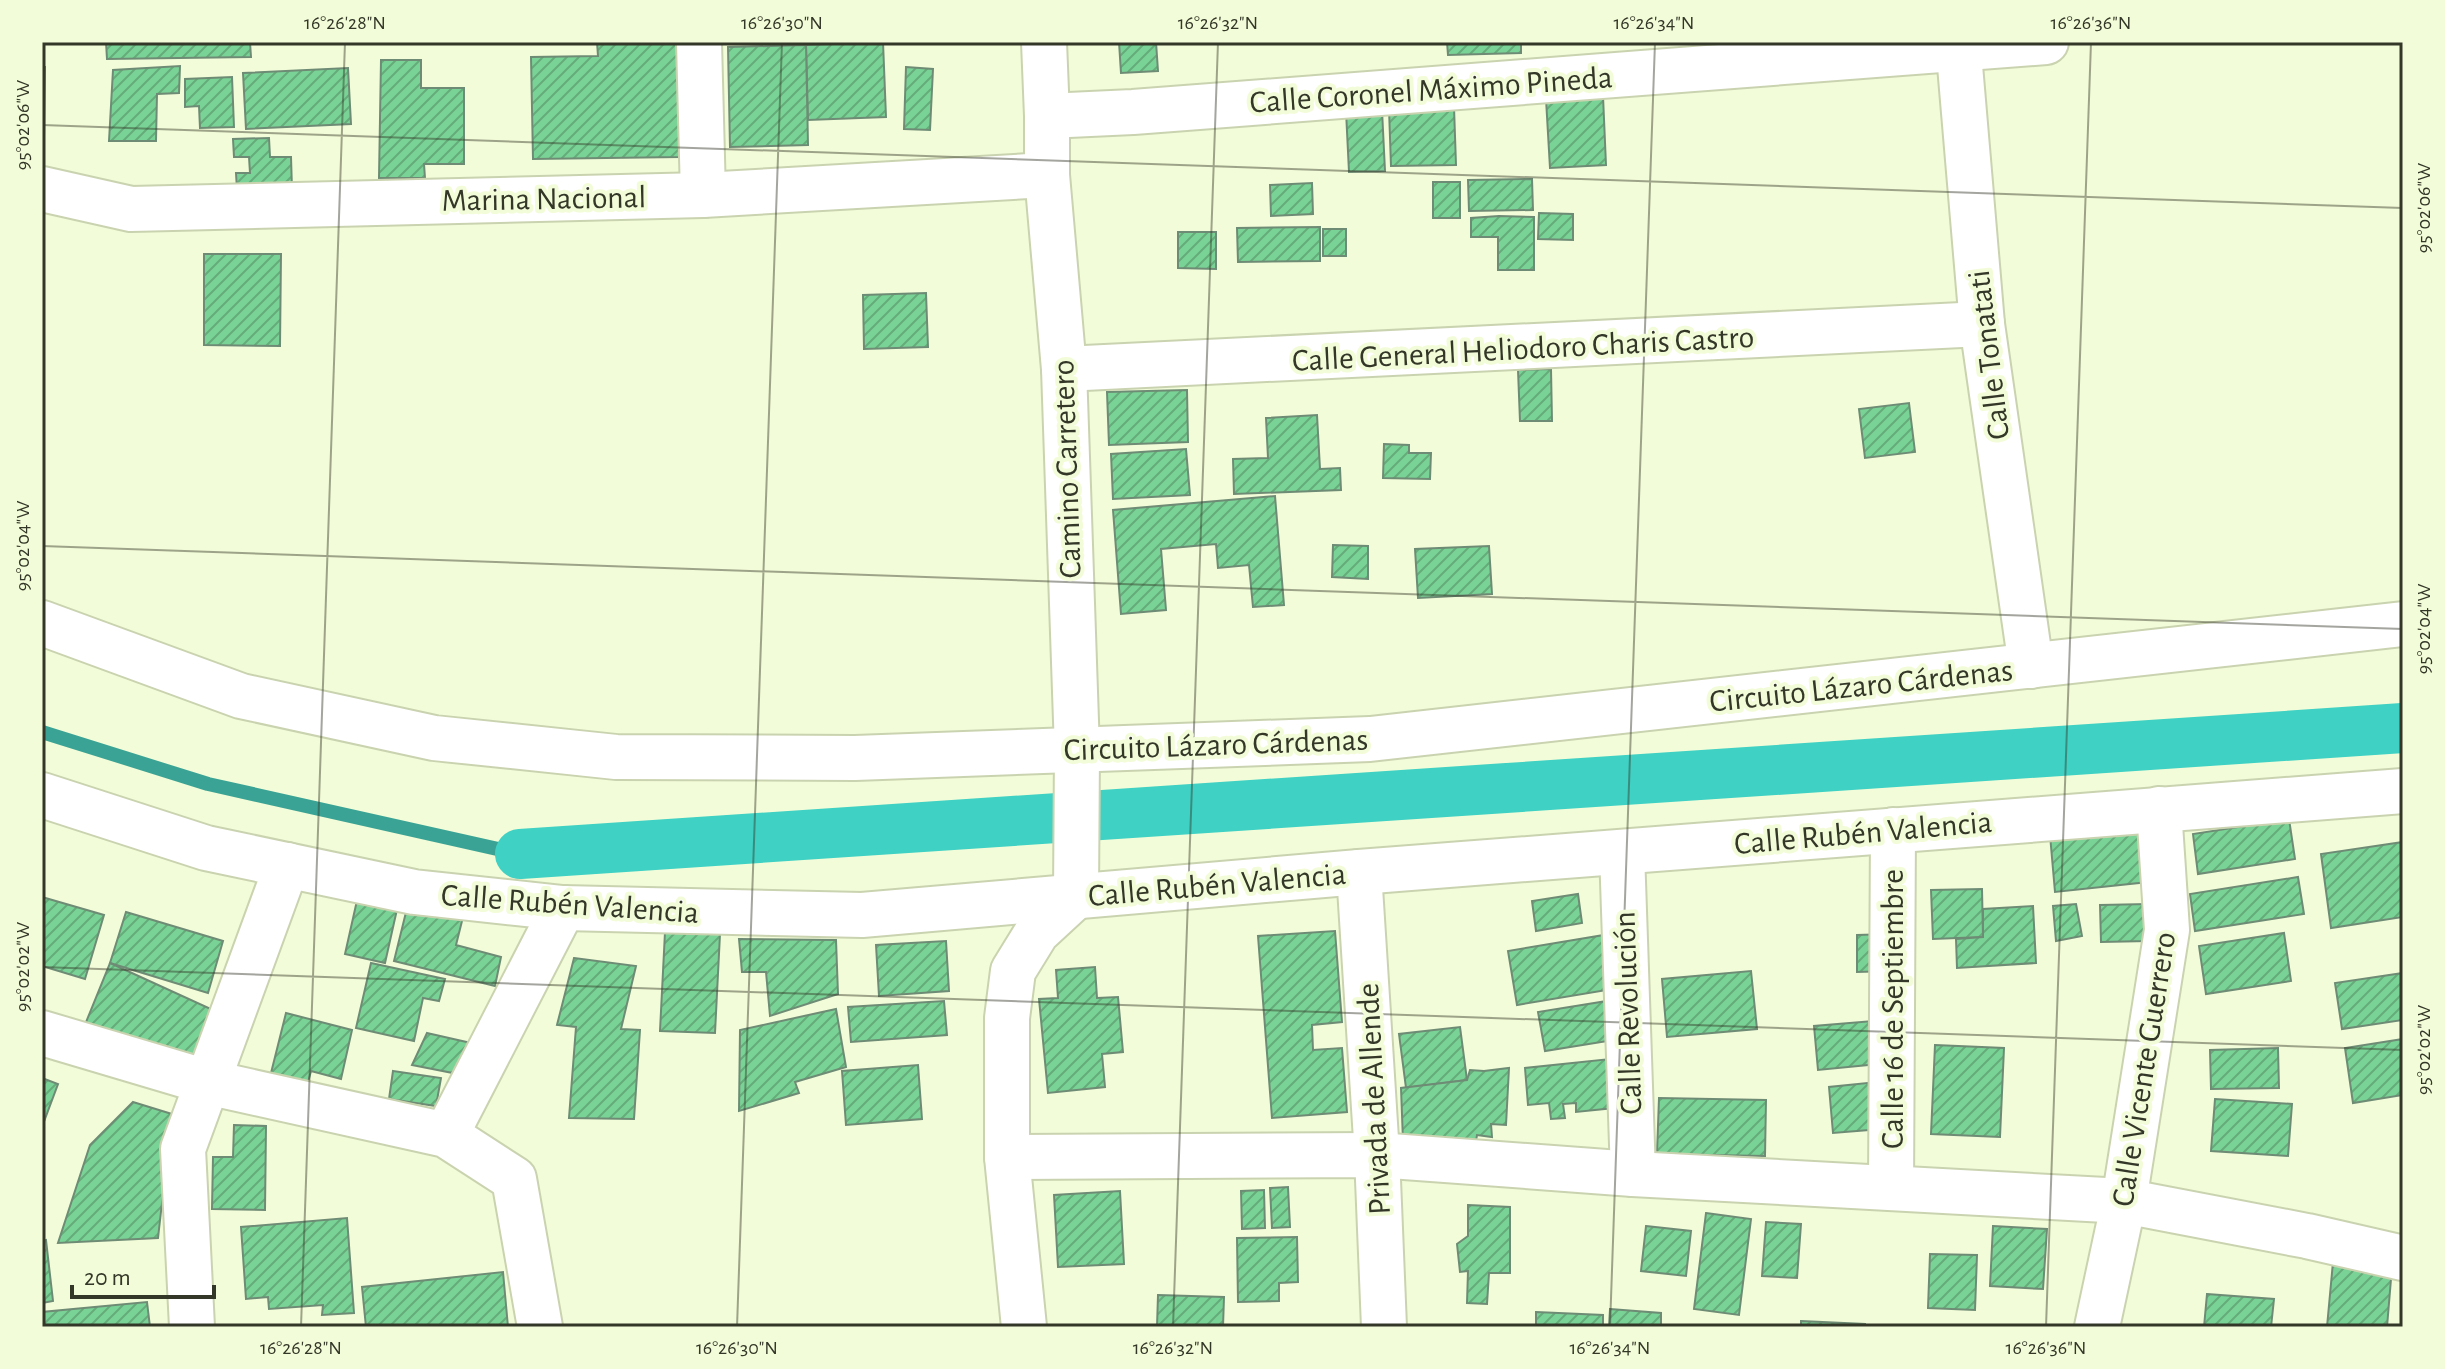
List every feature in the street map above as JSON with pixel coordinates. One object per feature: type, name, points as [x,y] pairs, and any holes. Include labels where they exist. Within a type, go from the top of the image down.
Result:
[{"type":"street","points":[[699,42],[703,195]]},
{"type":"street","name":"Camino Carretero","points":[[1044,42],[1047,175],[1064,369],[1077,761],[1076,886]]},
{"type":"street","name":"Calle Coronel Máximo Pineda","points":[[1047,116],[1959,46],[2046,42]]},
{"type":"street","name":"Calle Tonatati","points":[[1959,46],[1982,324],[2031,666]]},
{"type":"street","name":"Marina Nacional","points":[[42,189],[131,209],[703,195],[1047,175]]},
{"type":"street","name":"Calle General Heliodoro Charis Castro","points":[[1064,369],[1982,324]]},
{"type":"street","name":"Circuito Lázaro Cárdenas","points":[[42,623],[241,696],[434,738],[616,757],[1077,761],[1370,739],[2403,624]]},
{"type":"street","name":"Calle Rubén Valencia","points":[[42,795],[206,848],[414,892],[563,908],[862,915],[1076,886],[1359,872],[2403,791]]},
{"type":"street","name":"Calle Vicente Guerrero","points":[[2097,1327],[2124,1201],[2167,930],[2159,809]]},
{"type":"street","name":"Calle 16 de Septiembre","points":[[1891,1188],[1893,830]]},
{"type":"street","name":"Calle Revolución","points":[[1622,852],[1633,1174]]},
{"type":"street","points":[[192,1327],[183,1149],[287,865]]},
{"type":"street","name":"Privada de Allende","points":[[1359,872],[1377,1155],[1384,1327]]},
{"type":"street","points":[[1024,1327],[1007,1157],[1007,1018],[1013,971],[1037,932],[1076,886]]},
{"type":"street","points":[[446,1135],[563,908]]},
{"type":"street","points":[[42,1033],[207,1082],[446,1135],[514,1179],[540,1327]]},
{"type":"street","points":[[1007,1157],[1377,1155],[1633,1174],[2124,1201],[2403,1258]]},
{"type":"building","points":[[106,42],[250,42],[251,57],[107,59]]},
{"type":"building","points":[[597,42],[678,42],[680,157],[533,159],[531,57],[598,56]]},
{"type":"building","points":[[883,42],[886,117],[808,120],[806,45]]},
{"type":"building","points":[[1119,42],[1156,42],[1158,71],[1121,73]]},
{"type":"building","points":[[1447,42],[1521,42],[1521,53],[1448,55]]},
{"type":"building","points":[[806,45],[808,145],[730,147],[728,47]]},
{"type":"building","points":[[381,60],[421,60],[421,88],[464,88],[464,164],[424,164],[425,178],[379,178]]},
{"type":"building","points":[[180,66],[179,93],[157,94],[156,141],[109,141],[113,70]]},
{"type":"building","points":[[42,67],[45,67],[44,137],[42,137]]},
{"type":"building","points":[[906,67],[933,69],[930,130],[904,129]]},
{"type":"building","points":[[348,68],[351,124],[246,129],[243,73]]},
{"type":"building","points":[[232,77],[234,127],[200,128],[199,106],[185,107],[185,79]]},
{"type":"building","points":[[1603,96],[1606,165],[1550,168],[1546,99]]},
{"type":"building","points":[[1454,107],[1456,165],[1391,166],[1389,109]]},
{"type":"building","points":[[1382,110],[1385,171],[1349,172],[1346,111]]},
{"type":"building","points":[[269,138],[270,157],[291,157],[292,189],[237,190],[236,173],[250,173],[249,157],[234,157],[233,139]]},
{"type":"building","points":[[1532,179],[1533,210],[1469,211],[1468,180]]},
{"type":"building","points":[[1433,182],[1460,182],[1460,218],[1433,218]]},
{"type":"building","points":[[1312,183],[1313,214],[1271,216],[1270,185]]},
{"type":"building","points":[[1539,213],[1573,214],[1573,240],[1538,239]]},
{"type":"building","points":[[1534,217],[1534,270],[1498,270],[1498,237],[1471,237],[1471,218]]},
{"type":"building","points":[[1320,227],[1320,261],[1238,262],[1237,228]]},
{"type":"building","points":[[1323,229],[1346,229],[1346,256],[1323,256]]},
{"type":"building","points":[[1178,232],[1216,232],[1216,269],[1178,268]]},
{"type":"building","points":[[204,254],[281,254],[280,346],[204,345]]},
{"type":"building","points":[[926,293],[928,347],[864,349],[863,295]]},
{"type":"building","points":[[1551,369],[1552,421],[1520,421],[1518,370]]},
{"type":"building","points":[[1187,390],[1188,442],[1109,445],[1107,392]]},
{"type":"building","points":[[1909,403],[1915,452],[1865,458],[1859,409]]},
{"type":"building","points":[[1317,415],[1320,469],[1340,468],[1341,490],[1234,494],[1233,459],[1268,458],[1266,418]]},
{"type":"building","points":[[1384,444],[1409,445],[1409,453],[1431,453],[1430,479],[1383,478]]},
{"type":"building","points":[[1186,449],[1190,495],[1113,499],[1111,454]]},
{"type":"building","points":[[1275,496],[1284,605],[1253,607],[1249,565],[1218,568],[1216,544],[1161,549],[1166,610],[1121,614],[1113,510]]},
{"type":"building","points":[[1333,545],[1368,546],[1368,579],[1332,577]]},
{"type":"building","points":[[1489,546],[1492,594],[1418,598],[1415,549]]},
{"type":"building","points":[[2289,819],[2295,859],[2198,874],[2193,834]]},
{"type":"building","points":[[2143,826],[2148,882],[2055,892],[2050,835]]},
{"type":"building","points":[[2403,842],[2403,917],[2331,928],[2321,854]]},
{"type":"building","points":[[2298,877],[2304,914],[2195,931],[2190,894]]},
{"type":"building","points":[[1982,889],[1983,937],[1933,939],[1931,890]]},
{"type":"building","points":[[1578,894],[1582,923],[1536,931],[1532,901]]},
{"type":"building","points":[[358,896],[398,905],[385,963],[345,954]]},
{"type":"building","points":[[42,897],[104,915],[85,979],[42,966]]},
{"type":"building","points":[[409,900],[464,913],[456,945],[501,957],[495,986],[394,961]]},
{"type":"building","points":[[2076,904],[2082,936],[2056,941],[2053,906]]},
{"type":"building","points":[[2148,904],[2148,941],[2101,942],[2100,905]]},
{"type":"building","points":[[2033,906],[2036,963],[1957,968],[1956,939],[1983,937],[1983,909]]},
{"type":"building","points":[[126,912],[223,941],[208,993],[110,963]]},
{"type":"building","points":[[1335,931],[1342,1022],[1312,1025],[1313,1050],[1342,1048],[1347,1112],[1272,1118],[1258,936]]},
{"type":"building","points":[[665,932],[720,934],[715,1033],[660,1031]]},
{"type":"building","points":[[2284,933],[2291,981],[2206,994],[2199,946]]},
{"type":"building","points":[[1890,934],[1891,971],[1857,972],[1857,935]]},
{"type":"building","points":[[1604,935],[1613,989],[1517,1005],[1508,951]]},
{"type":"building","points":[[739,939],[836,940],[838,994],[770,1016],[766,972],[742,972]]},
{"type":"building","points":[[946,941],[949,991],[879,996],[876,945]]},
{"type":"building","points":[[574,958],[636,966],[621,1029],[640,1030],[634,1119],[569,1118],[576,1027],[557,1025]]},
{"type":"building","points":[[110,963],[213,1010],[188,1074],[80,1037]]},
{"type":"building","points":[[371,963],[445,979],[439,1001],[423,998],[414,1041],[356,1028]]},
{"type":"building","points":[[1095,967],[1097,998],[1118,997],[1123,1052],[1102,1054],[1105,1087],[1048,1093],[1039,999],[1058,998],[1056,970]]},
{"type":"building","points":[[1751,971],[1757,1029],[1667,1037],[1662,979]]},
{"type":"building","points":[[2403,973],[2403,1020],[2342,1029],[2335,983]]},
{"type":"building","points":[[944,1001],[947,1035],[851,1042],[848,1007]]},
{"type":"building","points":[[1607,1001],[1614,1040],[1545,1051],[1538,1012]]},
{"type":"building","points":[[836,1009],[846,1067],[795,1082],[799,1093],[739,1111],[740,1030]]},
{"type":"building","points":[[286,1013],[352,1030],[341,1079],[311,1071],[307,1086],[270,1077]]},
{"type":"building","points":[[1873,1021],[1878,1064],[1818,1070],[1814,1026]]},
{"type":"building","points":[[1460,1027],[1467,1080],[1406,1088],[1399,1034]]},
{"type":"building","points":[[427,1033],[471,1043],[458,1074],[412,1065]]},
{"type":"building","points":[[2403,1039],[2403,1095],[2353,1103],[2345,1048]]},
{"type":"building","points":[[1935,1045],[2004,1048],[2000,1137],[1931,1134]]},
{"type":"building","points":[[2278,1048],[2279,1088],[2211,1089],[2210,1050]]},
{"type":"building","points":[[1610,1059],[1614,1108],[1576,1112],[1576,1103],[1563,1104],[1565,1118],[1551,1119],[1549,1103],[1528,1105],[1525,1068]]},
{"type":"building","points":[[918,1065],[922,1119],[846,1125],[842,1071]]},
{"type":"building","points":[[1509,1068],[1506,1125],[1491,1124],[1492,1137],[1477,1135],[1475,1147],[1403,1141],[1401,1088],[1467,1080],[1470,1070]]},
{"type":"building","points":[[393,1071],[441,1078],[436,1106],[389,1099]]},
{"type":"building","points":[[42,1078],[58,1084],[42,1127]]},
{"type":"building","points":[[1877,1082],[1881,1129],[1833,1133],[1829,1087]]},
{"type":"building","points":[[1659,1098],[1766,1100],[1765,1156],[1657,1154]]},
{"type":"building","points":[[2215,1099],[2292,1104],[2288,1156],[2211,1151]]},
{"type":"building","points":[[133,1102],[172,1114],[158,1238],[58,1243],[90,1145]]},
{"type":"building","points":[[234,1125],[266,1126],[265,1210],[212,1209],[213,1157],[233,1157]]},
{"type":"building","points":[[1288,1187],[1290,1227],[1272,1228],[1270,1188]]},
{"type":"building","points":[[1264,1190],[1265,1228],[1242,1229],[1241,1191]]},
{"type":"building","points":[[1120,1191],[1124,1264],[1058,1267],[1054,1195]]},
{"type":"building","points":[[1468,1205],[1510,1207],[1510,1273],[1489,1273],[1487,1304],[1467,1303],[1468,1271],[1460,1272],[1457,1244],[1468,1236]]},
{"type":"building","points":[[1706,1213],[1751,1219],[1739,1315],[1694,1309]]},
{"type":"building","points":[[347,1218],[354,1313],[322,1315],[323,1305],[269,1309],[268,1297],[246,1299],[241,1227]]},
{"type":"building","points":[[1766,1222],[1801,1224],[1797,1278],[1762,1276]]},
{"type":"building","points":[[1646,1226],[1691,1231],[1686,1276],[1641,1271]]},
{"type":"building","points":[[1993,1226],[2047,1229],[2043,1289],[1990,1286]]},
{"type":"building","points":[[1297,1237],[1298,1282],[1279,1283],[1279,1301],[1238,1302],[1237,1238]]},
{"type":"building","points":[[46,1240],[53,1301],[42,1303],[42,1241]]},
{"type":"building","points":[[1930,1254],[1977,1255],[1975,1310],[1928,1308]]},
{"type":"building","points":[[2333,1262],[2392,1267],[2387,1327],[2327,1327]]},
{"type":"building","points":[[503,1272],[508,1327],[366,1327],[362,1287]]},
{"type":"building","points":[[2207,1294],[2274,1299],[2271,1327],[2204,1327]]},
{"type":"building","points":[[1158,1295],[1224,1297],[1223,1327],[1157,1327]]},
{"type":"building","points":[[147,1302],[150,1327],[42,1327],[42,1312]]},
{"type":"building","points":[[1610,1309],[1661,1313],[1661,1327],[1609,1327]]},
{"type":"building","points":[[1536,1312],[1603,1315],[1603,1327],[1536,1327]]},
{"type":"building","points":[[1801,1321],[1865,1324],[1865,1327],[1801,1327]]},
{"type":"waterway","points":[[520,854],[2403,728]]},
{"type":"waterway","points":[[42,732],[208,784],[520,854]]}]
